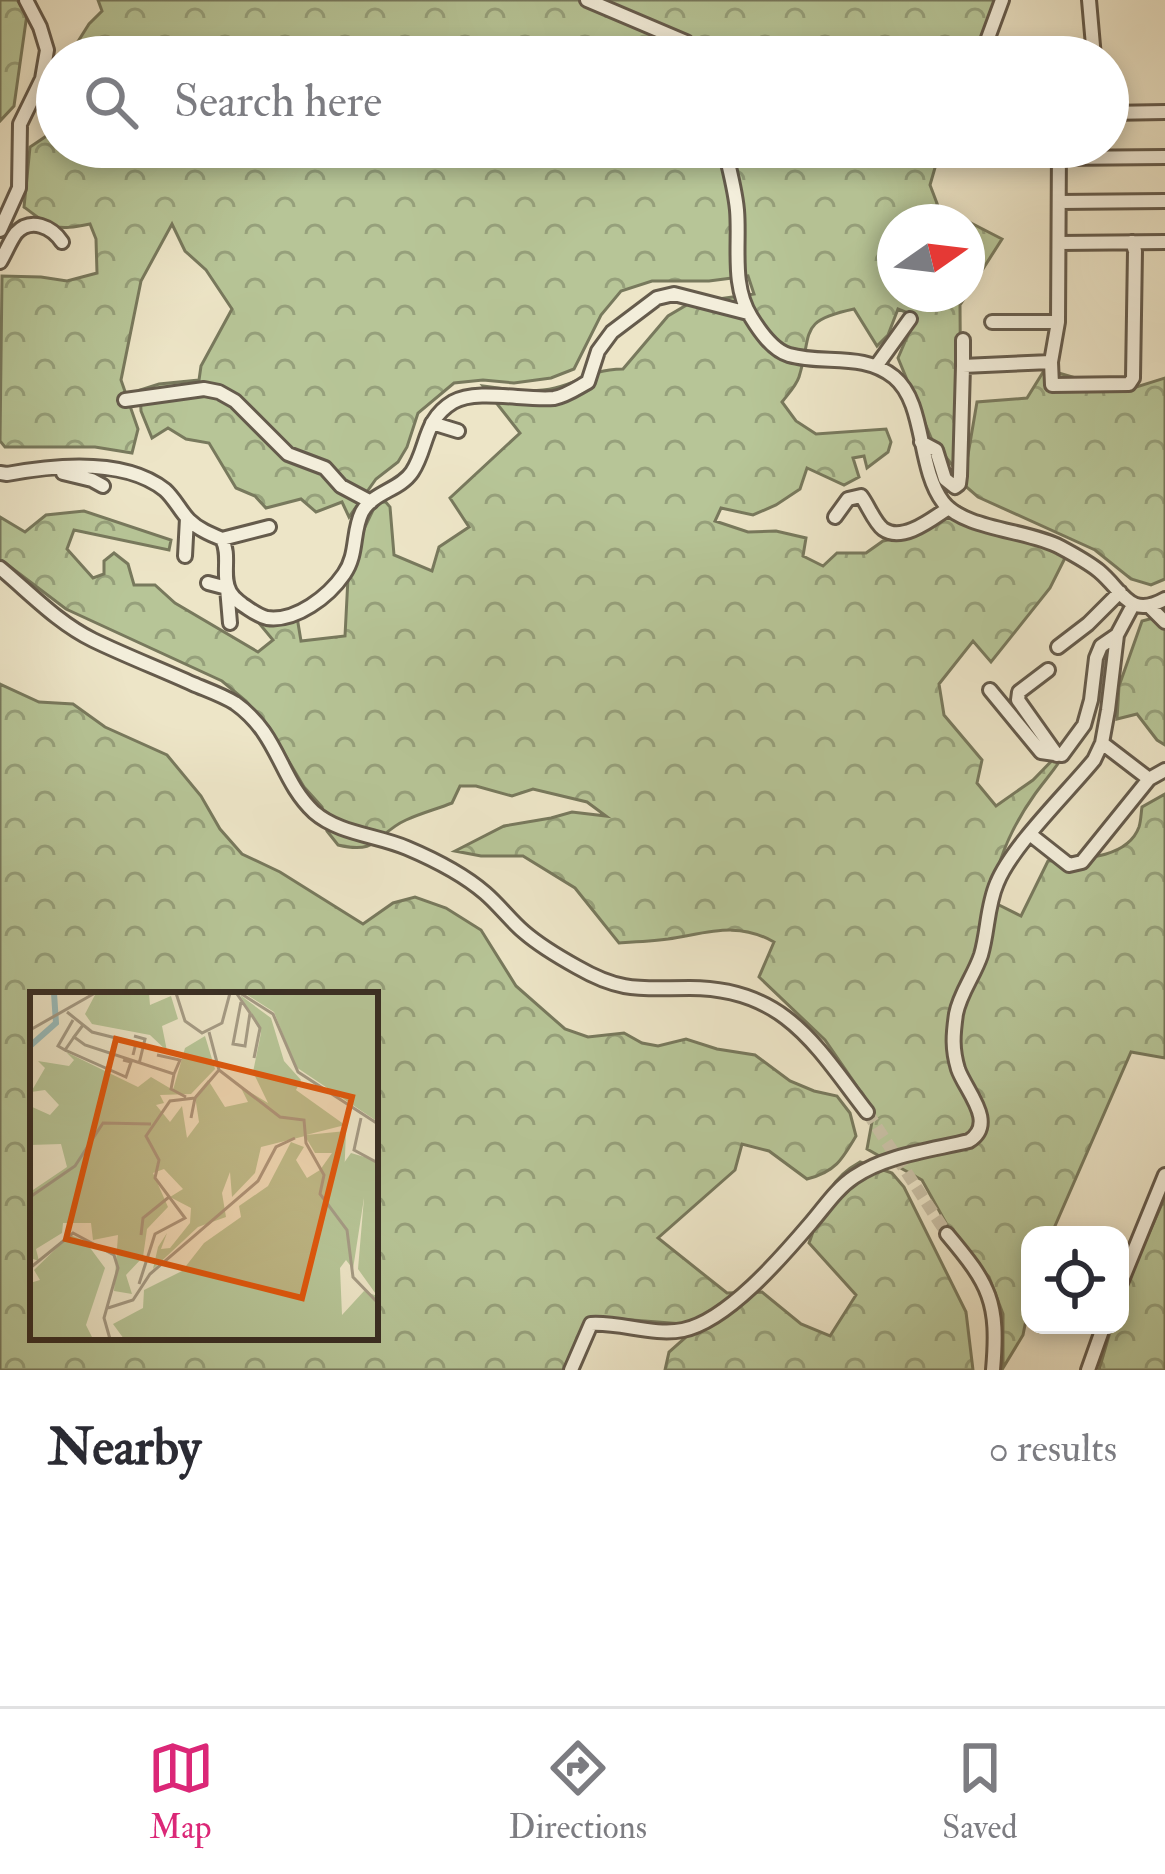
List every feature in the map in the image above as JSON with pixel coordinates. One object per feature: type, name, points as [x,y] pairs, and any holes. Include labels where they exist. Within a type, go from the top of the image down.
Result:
[{"type":"street","points":[[26,0],[43,36]]},
{"type":"street","points":[[587,0],[672,36]]},
{"type":"street","points":[[990,36],[1002,0]]},
{"type":"street","points":[[1089,0],[1092,36]]},
{"type":"street","points":[[0,230],[19,188],[20,124],[36,91]]},
{"type":"street","points":[[1129,112],[1165,112]]},
{"type":"street","points":[[1129,156],[1165,157]]},
{"type":"street","points":[[729,168],[737,207],[738,281],[748,313],[776,347],[789,355],[877,365],[899,380],[912,406],[934,491],[947,508],[972,521],[1023,532],[1064,549],[1097,570],[1133,605],[1150,608],[1165,622]]},
{"type":"street","points":[[1059,168],[1058,322],[1052,385],[1129,384],[1133,378],[1132,242]]},
{"type":"street","points":[[1059,202],[1165,201]]},
{"type":"street","points":[[0,262],[17,232],[28,226],[43,225],[62,242]]},
{"type":"street","points":[[1059,243],[1165,242]]},
{"type":"street","points":[[208,583],[227,588],[262,618],[295,614],[329,592],[345,573],[355,554],[362,513],[370,502],[405,481],[416,467],[428,428],[453,402],[472,396],[560,397],[587,382],[598,351],[612,332],[658,298],[674,294],[748,313]]},
{"type":"street","points":[[877,365],[910,319]]},
{"type":"street","points":[[992,322],[1058,322]]},
{"type":"street","points":[[921,442],[936,450],[949,484],[959,484],[963,340]]},
{"type":"street","points":[[963,366],[1052,362]]},
{"type":"street","points":[[125,400],[204,389],[218,392],[235,401],[288,454],[325,468],[341,486],[370,502]]},
{"type":"street","points":[[432,423],[458,431]]},
{"type":"street","points":[[52,466],[103,486]]},
{"type":"street","points":[[0,473],[52,466],[117,470],[148,477],[187,518],[222,538],[269,527]]},
{"type":"street","points":[[835,517],[848,499],[861,496],[882,529],[895,533],[924,524],[947,508]]},
{"type":"street","points":[[185,556],[187,518]]},
{"type":"street","points":[[222,538],[234,572],[227,588],[230,623]]},
{"type":"street","points":[[0,568],[69,626],[231,700],[272,741],[296,790],[314,812],[334,825],[436,861],[483,891],[526,934],[610,984],[633,990],[697,988],[764,1004],[806,1032],[867,1112]]},
{"type":"street","points":[[1058,647],[1120,592]]},
{"type":"street","points":[[1150,608],[1165,599]]},
{"type":"street","points":[[571,1370],[591,1324],[661,1332],[704,1322],[762,1275],[852,1178],[873,1165],[976,1137],[980,1128],[977,1102],[959,1074],[952,1043],[958,1004],[981,955],[998,880],[1094,760],[1102,743],[1117,635],[1133,605]]},
{"type":"street","points":[[990,690],[1041,752],[1062,754],[1084,724],[1101,646],[1117,635]]},
{"type":"street","points":[[1048,670],[1019,692],[1018,700],[1057,755]]},
{"type":"street","points":[[1102,743],[1149,779]]},
{"type":"street","points":[[1031,835],[1069,865],[1082,862],[1149,779],[1165,770]]},
{"type":"street","points":[[1129,1263],[1165,1174]]},
{"type":"street","points":[[947,1234],[979,1272],[995,1312],[993,1370]]},
{"type":"street","points":[[1088,1370],[1101,1334]]},
{"type":"green space","points":[[0,0],[17,0],[27,14],[14,106],[0,121]]},
{"type":"green space","points":[[98,0],[998,0],[982,36],[81,36],[102,11]]},
{"type":"green space","points":[[36,143],[36,168],[935,168],[930,185],[937,204],[877,204],[877,312],[897,312],[888,335],[877,346],[854,309],[823,318],[810,331],[798,380],[782,402],[796,421],[816,434],[886,429],[891,442],[888,452],[867,468],[864,456],[853,458],[859,477],[844,485],[807,468],[800,489],[776,505],[753,515],[721,508],[715,521],[748,532],[776,531],[806,538],[803,556],[823,566],[837,553],[866,553],[883,541],[921,533],[958,506],[1008,534],[1049,539],[1066,556],[1050,588],[991,662],[973,641],[939,684],[944,715],[982,760],[977,783],[996,806],[1033,780],[1074,738],[1012,832],[991,901],[1021,916],[1048,861],[1100,856],[1124,846],[1139,827],[1142,807],[1165,794],[1165,1058],[1131,1052],[1055,1226],[1021,1226],[1023,1334],[1003,1368],[1003,1314],[989,1277],[951,1232],[922,1180],[867,1149],[874,1111],[825,1040],[759,977],[774,942],[735,930],[619,943],[575,888],[523,856],[455,851],[504,826],[572,812],[606,816],[587,802],[533,789],[512,796],[460,786],[452,803],[406,820],[370,845],[338,845],[327,831],[322,807],[246,701],[222,681],[66,609],[0,559],[0,517],[25,532],[46,515],[84,511],[171,540],[169,550],[74,530],[67,549],[93,578],[104,574],[104,561],[114,553],[128,564],[134,585],[155,585],[175,603],[258,652],[273,640],[258,622],[297,617],[301,641],[345,636],[348,578],[359,555],[362,533],[373,510],[384,500],[390,507],[394,555],[432,571],[439,547],[469,527],[450,498],[520,433],[483,386],[546,390],[623,369],[668,316],[690,303],[754,294],[748,276],[652,281],[621,291],[601,315],[574,369],[514,383],[454,383],[418,413],[398,462],[376,479],[349,517],[342,502],[316,512],[301,499],[266,508],[255,496],[236,488],[209,443],[186,439],[168,428],[152,438],[141,411],[140,390],[199,380],[201,366],[232,309],[206,270],[185,251],[172,224],[141,281],[121,380],[138,429],[132,453],[95,447],[5,447],[0,441],[2,276],[67,281],[97,273],[96,239],[90,224],[55,226],[24,207],[30,147]]},
{"type":"green space","points":[[985,230],[1002,239],[985,266]]},
{"type":"green space","points":[[906,312],[960,312],[961,439],[953,466],[932,440],[898,358],[916,316]]},
{"type":"green space","points":[[1045,369],[1130,389],[1165,378],[1165,579],[1151,585],[1131,579],[1095,550],[978,497],[963,484],[977,402],[1027,398]]},
{"type":"green space","points":[[1165,615],[1165,745],[1137,714],[1117,719],[1119,686],[1142,621]]},
{"type":"green space","points":[[0,684],[39,702],[73,704],[105,727],[167,755],[242,854],[363,924],[393,903],[415,897],[446,908],[481,930],[516,986],[565,1029],[588,1037],[624,1033],[658,1046],[686,1039],[755,1055],[790,1081],[837,1096],[850,1113],[856,1136],[831,1169],[807,1179],[769,1151],[742,1144],[735,1170],[658,1238],[727,1293],[762,1292],[801,1324],[830,1336],[856,1295],[809,1243],[822,1207],[839,1178],[860,1162],[892,1173],[904,1187],[966,1312],[973,1370],[665,1370],[669,1352],[685,1338],[682,1324],[594,1317],[579,1335],[567,1364],[571,1370],[0,1370]]},
{"type":"green space","points":[[1165,1197],[1165,1370],[1099,1370],[1109,1334],[1129,1334],[1129,1278]]},
{"type":"tunnel","points":[[867,1112],[947,1234]]}]
